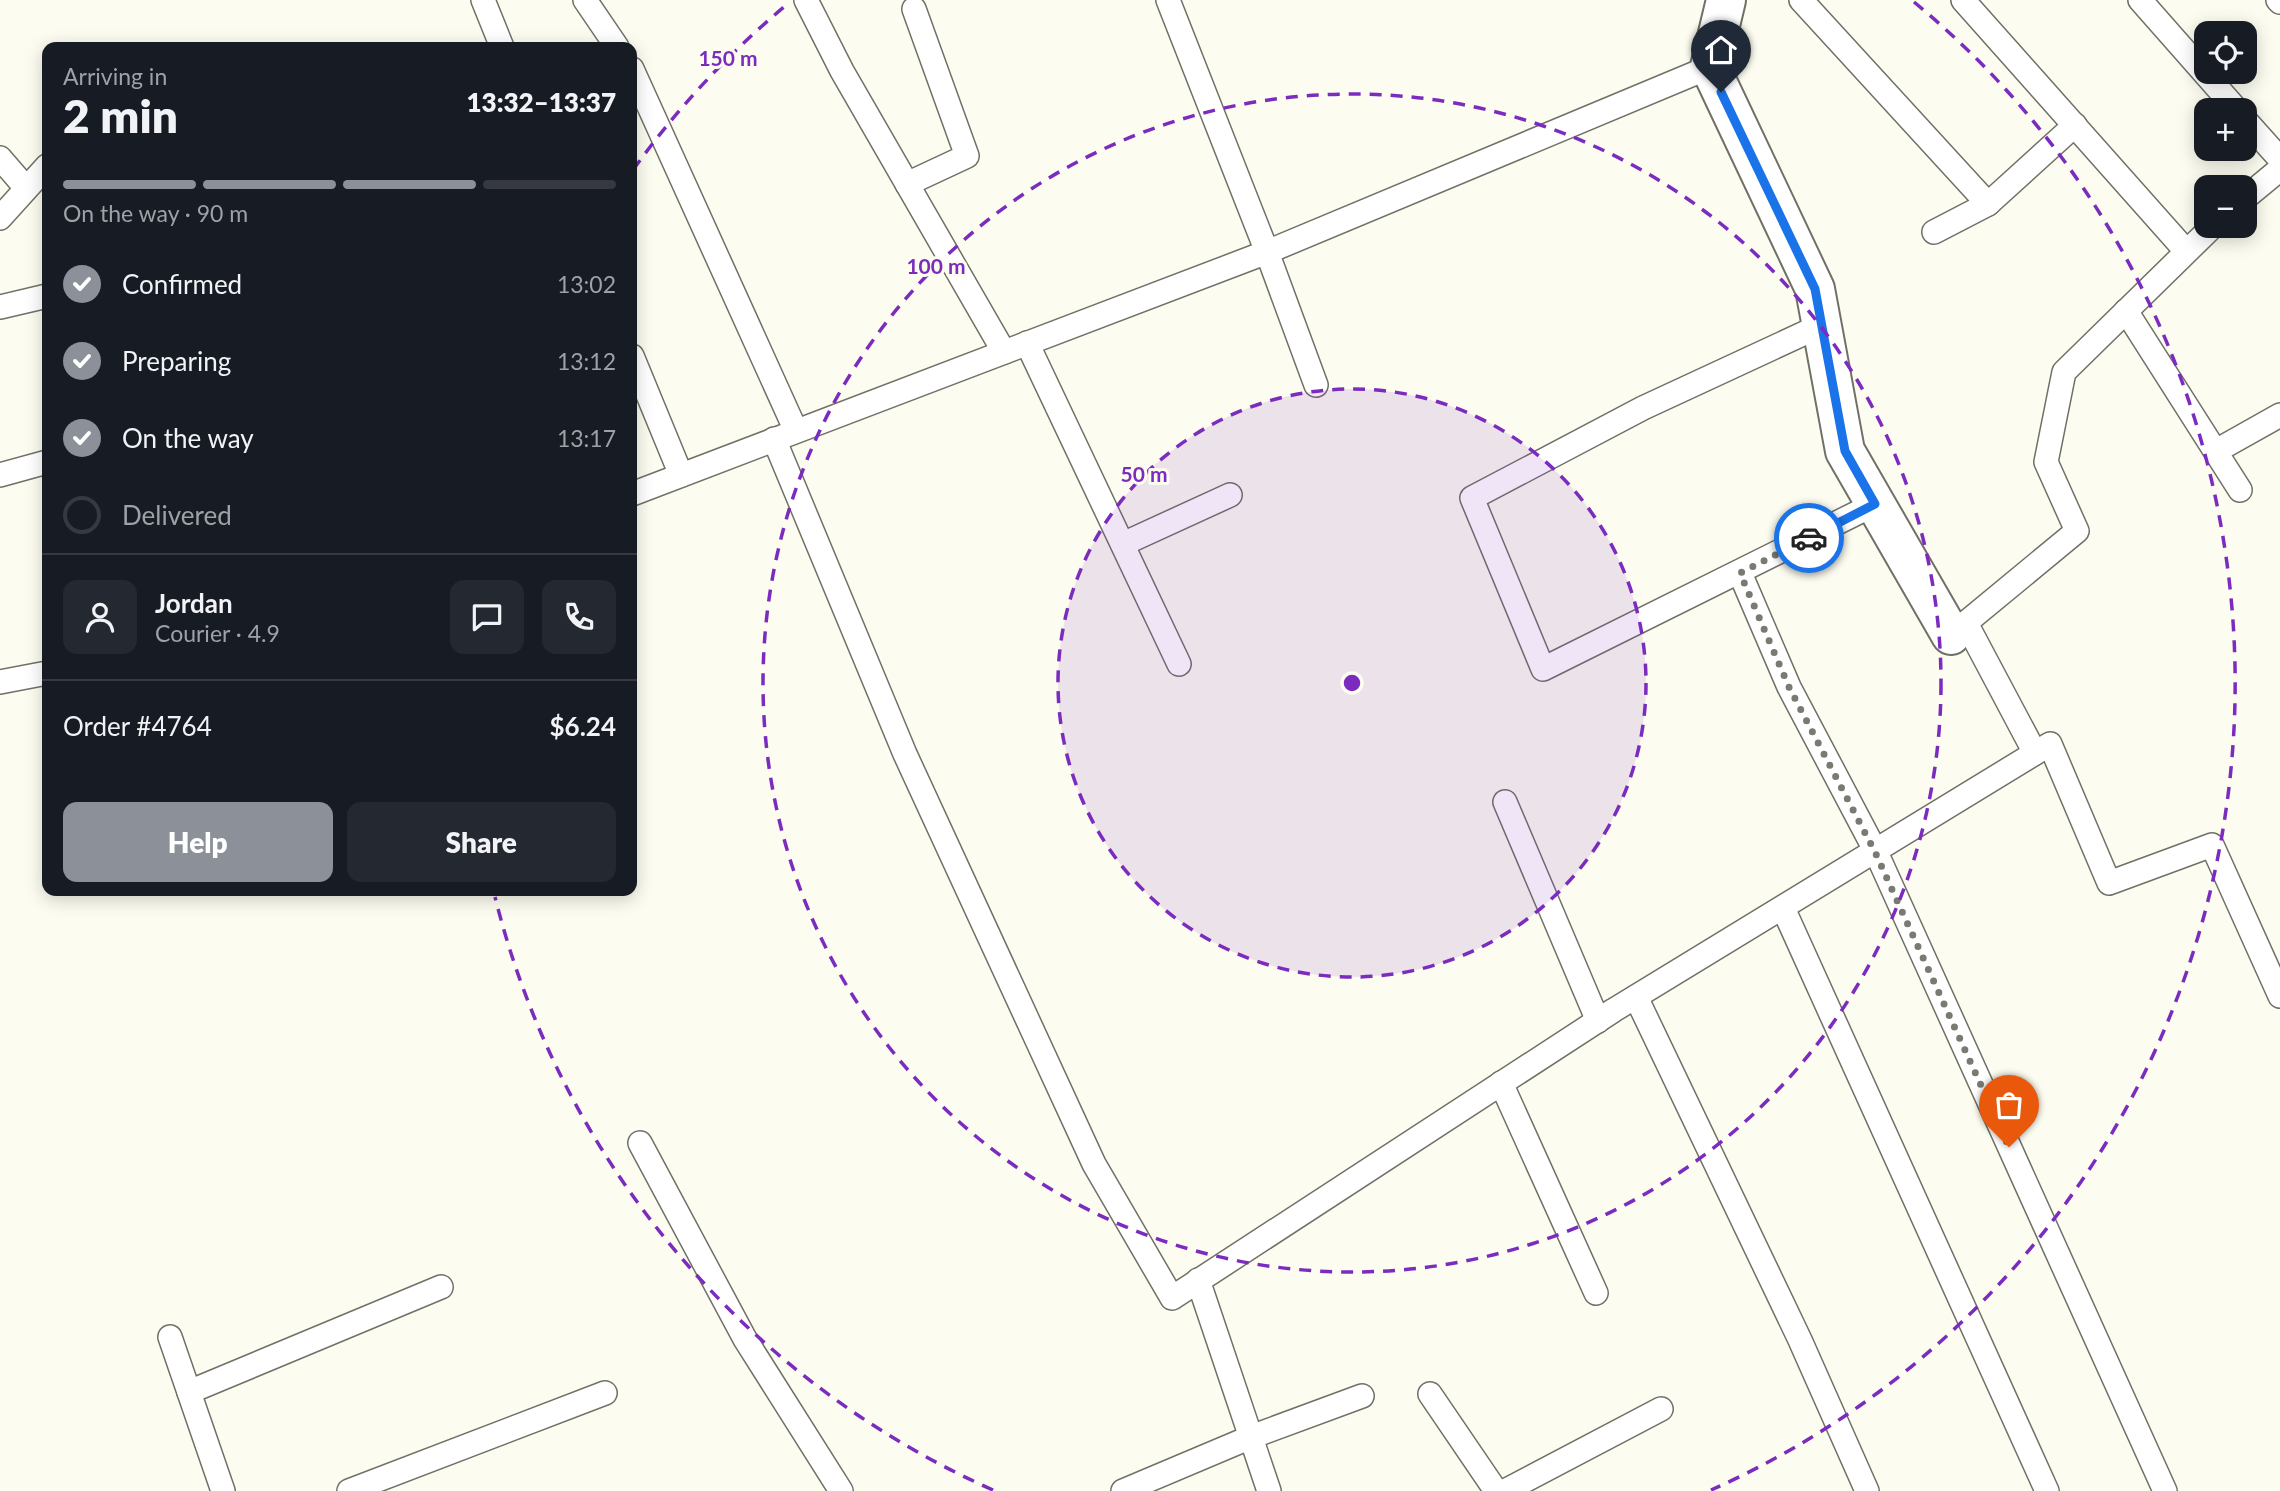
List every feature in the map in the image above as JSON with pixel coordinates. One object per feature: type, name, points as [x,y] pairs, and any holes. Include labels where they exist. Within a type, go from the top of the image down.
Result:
[{"type":"street","points":[[1726,0],[1710,68],[1815,289],[1845,451],[1875,504],[1958,629]]},
{"type":"lane","points":[[483,0],[500,42]]},
{"type":"lane","points":[[585,0],[614,42]]},
{"type":"lane","points":[[806,0],[842,71],[1004,352]]},
{"type":"lane","points":[[1168,0],[1316,385]]},
{"type":"lane","points":[[1801,0],[1988,204]]},
{"type":"lane","points":[[1963,0],[2186,251]]},
{"type":"lane","points":[[2140,0],[2226,98]]},
{"type":"lane","points":[[907,184],[967,156],[914,9]]},
{"type":"lane","points":[[637,492],[1267,252],[1710,68]]},
{"type":"lane","points":[[637,80],[796,431]]},
{"type":"lane","points":[[1934,232],[1988,204],[2075,125]]},
{"type":"lane","points":[[2257,133],[2280,159]]},
{"type":"lane","points":[[0,158],[26,188]]},
{"type":"lane","points":[[2257,188],[2280,169]]},
{"type":"lane","points":[[0,218],[42,171]]},
{"type":"lane","points":[[2035,753],[1958,629],[2077,531],[2046,462],[2064,372],[2200,238]]},
{"type":"lane","points":[[0,307],[42,297]]},
{"type":"lane","points":[[2126,311],[2240,490]]},
{"type":"lane","points":[[1822,325],[1643,408],[1472,498],[1543,669],[1875,504]]},
{"type":"lane","points":[[1027,343],[1179,664]]},
{"type":"lane","points":[[637,368],[681,475]]},
{"type":"lane","points":[[2216,451],[2280,415]]},
{"type":"lane","points":[[774,439],[905,754],[1094,1164],[1172,1298],[1636,996],[2050,744],[2109,883],[2212,845],[2280,996]]},
{"type":"lane","points":[[0,475],[42,463]]},
{"type":"lane","points":[[1123,544],[1230,495]]},
{"type":"lane","points":[[1740,573],[1789,687],[1875,852],[2165,1491]]},
{"type":"lane","points":[[0,682],[42,674]]},
{"type":"lane","points":[[1505,802],[1598,1021]]},
{"type":"lane","points":[[1783,908],[2047,1491]]},
{"type":"lane","points":[[1636,996],[1800,1340],[1867,1491]]},
{"type":"lane","points":[[1501,1083],[1596,1293]]},
{"type":"lane","points":[[640,1143],[745,1339],[841,1491]]},
{"type":"lane","points":[[1198,1280],[1269,1491]]},
{"type":"lane","points":[[189,1392],[441,1287]]},
{"type":"lane","points":[[170,1337],[223,1491]]},
{"type":"lane","points":[[349,1491],[605,1393]]},
{"type":"lane","points":[[1430,1394],[1496,1491]]},
{"type":"lane","points":[[1123,1491],[1251,1437],[1362,1396]]},
{"type":"lane","points":[[1505,1491],[1661,1409]]},
{"type":"way so far","points":[[1809,538],[1740,573],[1789,687],[1875,852],[2009,1147]]},
{"type":"route","points":[[1721,92],[1815,289],[1845,451],[1875,504],[1809,538]]}]
